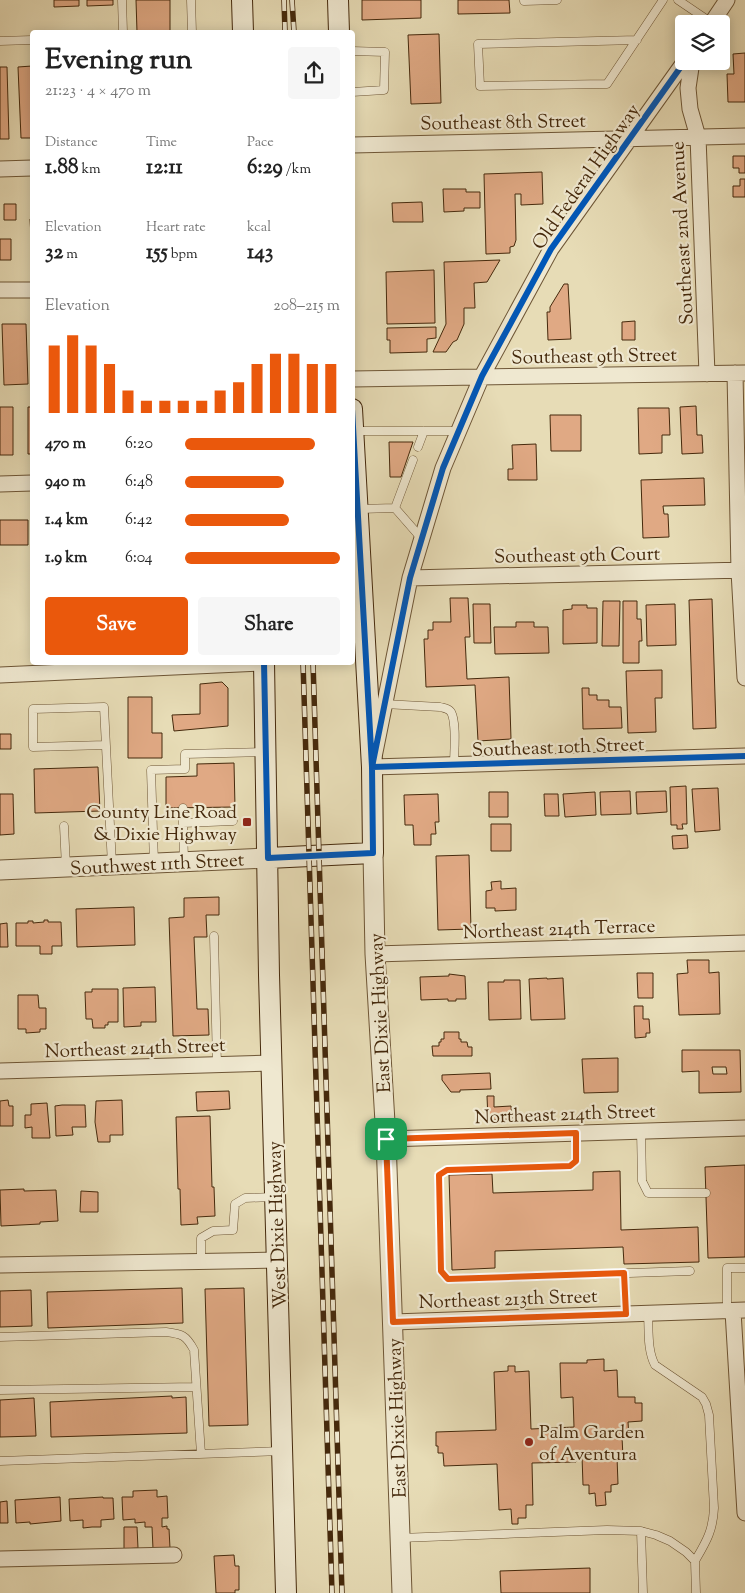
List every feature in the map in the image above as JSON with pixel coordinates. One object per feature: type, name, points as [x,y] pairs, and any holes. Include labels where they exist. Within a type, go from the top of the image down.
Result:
[{"type":"main road","points":[[242,0],[243,30]]},
{"type":"main road","points":[[338,0],[339,30]]},
{"type":"main road","points":[[355,450],[372,767],[373,853]]},
{"type":"main road","name":"West Dixie Highway","points":[[264,665],[271,1064],[286,1593]]},
{"type":"main road","name":"Southwest 11th Street","points":[[268,858],[373,853]]},
{"type":"street","points":[[717,15],[727,0]]},
{"type":"street","name":"Old Federal Highway","points":[[372,767],[410,578],[443,468],[482,376],[551,248],[679,70]]},
{"type":"street","name":"Southeast 2nd Avenue","points":[[691,70],[688,88],[690,109],[698,137],[707,374]]},
{"type":"street","name":"Southeast 8th Street","points":[[355,145],[745,136]]},
{"type":"street","points":[[0,169],[30,168]]},
{"type":"street","points":[[0,290],[30,290]]},
{"type":"street","points":[[740,373],[745,678]]},
{"type":"street","name":"Southeast 9th Street","points":[[355,379],[740,373]]},
{"type":"street","points":[[0,484],[30,483]]},
{"type":"street","name":"Southeast 9th Court","points":[[410,578],[742,570]]},
{"type":"street","points":[[0,675],[220,665]]},
{"type":"street","name":"Southeast 10th Street","points":[[372,767],[745,756]]},
{"type":"street","name":"East Dixie Highway","points":[[373,853],[375,954],[386,1139],[402,1593]]},
{"type":"street","name":"Southwest 11th Street","points":[[0,870],[268,858]]},
{"type":"street","name":"Northeast 214th Terrace","points":[[375,954],[745,942]]},
{"type":"street","name":"Northeast 214th Street","points":[[0,1071],[271,1064]]},
{"type":"street","name":"Northeast 214th Street","points":[[386,1139],[745,1128]]},
{"type":"street","points":[[0,1265],[277,1260]]},
{"type":"street","points":[[735,1310],[745,1513]]},
{"type":"street","name":"Northeast 213th Street","points":[[393,1322],[735,1310]]},
{"type":"street","points":[[0,1559],[174,1555]]},
{"type":"lane","points":[[122,0],[123,30]]},
{"type":"lane","points":[[191,0],[192,30]]},
{"type":"lane","points":[[524,1],[557,0]]},
{"type":"lane","points":[[637,40],[478,44],[480,86],[607,84],[637,40],[663,0]]},
{"type":"lane","points":[[678,0],[700,15]]},
{"type":"lane","points":[[0,41],[30,40]]},
{"type":"lane","points":[[355,52],[385,52],[384,90],[355,92]]},
{"type":"lane","points":[[355,431],[459,431]]},
{"type":"lane","points":[[418,447],[424,431]]},
{"type":"lane","points":[[395,508],[413,460]]},
{"type":"lane","points":[[358,509],[395,508]]},
{"type":"lane","points":[[395,508],[422,539]]},
{"type":"lane","points":[[384,704],[440,707],[451,712],[454,764]]},
{"type":"lane","points":[[106,745],[33,747],[33,709],[104,706],[106,745],[112,865]]},
{"type":"lane","points":[[154,863],[151,770],[184,773],[185,754],[266,752]]},
{"type":"lane","points":[[183,808],[184,862]]},
{"type":"lane","points":[[183,823],[233,821]]},
{"type":"lane","points":[[64,826],[66,867]]},
{"type":"lane","points":[[214,936],[217,1065]]},
{"type":"lane","points":[[641,1131],[642,1181],[648,1193],[706,1193]]},
{"type":"lane","points":[[576,1133],[576,1161],[570,1166],[447,1170],[439,1175],[441,1271],[448,1279],[690,1271]]},
{"type":"lane","points":[[201,1261],[200,1238],[213,1231],[233,1230],[234,1204],[245,1198],[275,1196]]},
{"type":"lane","points":[[735,1310],[727,1268],[745,1268]]},
{"type":"lane","points":[[624,1273],[626,1314]]},
{"type":"lane","points":[[648,1313],[651,1358],[655,1365],[702,1397],[709,1415],[714,1522],[712,1531],[695,1561],[696,1593]]},
{"type":"lane","points":[[0,1338],[166,1332],[183,1335],[188,1339],[194,1350],[201,1454]]},
{"type":"lane","points":[[0,1390],[196,1387]]},
{"type":"lane","points":[[0,1462],[282,1451]]},
{"type":"lane","points":[[400,1538],[607,1530],[641,1531],[670,1540],[695,1561]]},
{"type":"lane","points":[[641,1531],[643,1593]]},
{"type":"building","points":[[54,0],[79,0],[79,6],[54,7]]},
{"type":"building","points":[[87,0],[113,0],[113,5],[87,6]]},
{"type":"building","points":[[136,0],[170,0],[170,30],[137,30]]},
{"type":"building","points":[[362,0],[421,0],[421,18],[362,20]]},
{"type":"building","points":[[458,0],[509,0],[510,13],[458,14]]},
{"type":"building","points":[[439,34],[441,103],[411,104],[408,35]]},
{"type":"building","points":[[745,53],[745,102],[728,102],[727,74],[734,74],[733,54]]},
{"type":"building","points":[[30,66],[30,138],[21,138],[18,67]]},
{"type":"building","points":[[0,67],[7,67],[9,139],[0,139]]},
{"type":"building","points":[[733,156],[745,156],[745,173],[739,173],[739,168],[733,168]]},
{"type":"building","points":[[542,172],[543,204],[521,205],[521,194],[515,194],[516,240],[514,246],[510,247],[510,253],[486,254],[484,174]]},
{"type":"building","points":[[740,179],[745,179],[745,197],[733,197],[733,186],[740,186]]},
{"type":"building","points":[[443,189],[466,189],[466,192],[480,192],[480,208],[464,208],[464,211],[444,212]]},
{"type":"building","points":[[422,202],[423,222],[393,222],[392,203]]},
{"type":"building","points":[[4,204],[16,204],[16,220],[4,220]]},
{"type":"building","points":[[0,239],[11,239],[11,260],[0,260]]},
{"type":"building","points":[[500,260],[487,282],[474,283],[475,308],[464,308],[464,324],[457,340],[453,342],[446,352],[433,352],[446,324],[444,262]]},
{"type":"building","points":[[434,270],[435,323],[387,324],[386,272]]},
{"type":"building","points":[[564,284],[568,284],[571,339],[548,340],[547,312],[550,312],[550,307]]},
{"type":"building","points":[[635,321],[635,340],[622,340],[622,322]]},
{"type":"building","points":[[2,324],[26,324],[28,384],[4,385]]},
{"type":"building","points":[[436,327],[436,338],[427,339],[427,352],[390,353],[390,340],[387,340],[387,328]]},
{"type":"building","points":[[696,406],[697,435],[702,435],[703,453],[682,454],[680,407]]},
{"type":"building","points":[[0,407],[13,407],[13,455],[0,455]]},
{"type":"building","points":[[28,407],[30,407],[30,454],[28,454]]},
{"type":"building","points":[[638,408],[669,408],[670,435],[662,435],[662,453],[639,454]]},
{"type":"building","points":[[550,415],[581,415],[581,451],[551,451]]},
{"type":"building","points":[[389,442],[413,442],[401,477],[390,477]]},
{"type":"building","points":[[536,444],[537,480],[508,480],[508,469],[513,469],[512,445]]},
{"type":"building","points":[[704,478],[705,505],[663,506],[664,514],[668,514],[669,537],[643,538],[641,480]]},
{"type":"building","points":[[0,520],[28,520],[28,545],[0,545]]},
{"type":"building","points":[[450,598],[468,598],[470,637],[465,637],[467,679],[509,677],[511,739],[478,741],[475,685],[426,687],[424,639],[428,639],[428,630],[433,630],[433,622],[451,622]]},
{"type":"building","points":[[712,599],[716,728],[693,729],[689,600]]},
{"type":"building","points":[[603,601],[620,601],[619,646],[602,646]]},
{"type":"building","points":[[623,601],[637,601],[637,619],[641,619],[642,641],[639,641],[639,663],[623,663]]},
{"type":"building","points":[[473,604],[490,604],[491,643],[474,643]]},
{"type":"building","points":[[675,604],[676,645],[647,646],[646,605]]},
{"type":"building","points":[[572,605],[587,605],[587,608],[597,608],[597,643],[563,644],[563,610],[572,609]]},
{"type":"building","points":[[516,622],[534,622],[534,627],[548,627],[549,653],[495,654],[494,627],[516,627]]},
{"type":"building","points":[[662,670],[662,698],[655,698],[656,732],[628,733],[626,671]]},
{"type":"building","points":[[222,682],[228,688],[228,726],[174,731],[172,715],[200,714],[200,684]]},
{"type":"building","points":[[582,688],[589,688],[589,695],[597,695],[597,700],[609,700],[609,707],[621,707],[622,728],[583,729]]},
{"type":"building","points":[[128,697],[152,697],[152,733],[162,733],[162,758],[128,758]]},
{"type":"building","points":[[0,734],[11,734],[11,749],[0,749]]},
{"type":"building","points":[[234,763],[235,807],[166,808],[166,777],[197,776],[197,764]]},
{"type":"building","points":[[98,767],[100,811],[35,813],[34,769]]},
{"type":"building","points":[[686,786],[687,824],[682,824],[683,829],[677,829],[677,825],[671,825],[670,787]]},
{"type":"building","points":[[718,788],[720,830],[695,832],[692,789]]},
{"type":"building","points":[[630,791],[631,814],[601,815],[600,792]]},
{"type":"building","points":[[666,791],[667,812],[637,814],[636,792]]},
{"type":"building","points":[[489,792],[508,792],[508,817],[489,817]]},
{"type":"building","points":[[595,792],[596,815],[565,817],[563,794]]},
{"type":"building","points":[[0,794],[13,794],[14,834],[0,835]]},
{"type":"building","points":[[438,794],[439,822],[435,822],[436,834],[431,834],[431,845],[414,845],[413,825],[405,825],[404,795]]},
{"type":"building","points":[[544,794],[558,794],[559,816],[545,816]]},
{"type":"building","points":[[491,824],[511,824],[511,851],[491,851]]},
{"type":"building","points":[[687,835],[688,848],[673,849],[672,836]]},
{"type":"building","points":[[469,855],[471,929],[438,930],[436,856]]},
{"type":"building","points":[[501,881],[501,889],[516,888],[516,910],[495,911],[495,908],[486,908],[486,891],[492,890],[491,882]]},
{"type":"building","points":[[219,897],[219,915],[206,915],[207,937],[194,937],[197,1009],[208,1009],[209,1035],[173,1036],[169,918],[184,917],[184,898]]},
{"type":"building","points":[[134,907],[135,945],[77,947],[76,909]]},
{"type":"building","points":[[44,920],[48,920],[48,922],[61,922],[62,946],[52,946],[52,954],[40,954],[40,946],[16,946],[16,923],[28,923],[28,921],[33,921],[33,923],[44,922]]},
{"type":"building","points":[[7,923],[8,947],[0,947],[0,924]]},
{"type":"building","points":[[687,960],[709,960],[709,973],[719,972],[720,1014],[679,1015],[677,974],[688,973]]},
{"type":"building","points":[[637,973],[653,973],[653,998],[638,998]]},
{"type":"building","points":[[449,974],[465,976],[466,999],[456,999],[456,1001],[448,1001],[448,999],[421,1000],[420,977],[449,976]]},
{"type":"building","points":[[563,978],[565,1019],[531,1020],[529,979]]},
{"type":"building","points":[[504,980],[520,980],[521,1019],[489,1020],[488,982],[504,982]]},
{"type":"building","points":[[155,987],[156,1022],[141,1022],[141,1026],[124,1027],[123,988]]},
{"type":"building","points":[[92,989],[118,989],[118,1022],[108,1022],[105,1028],[93,1028],[92,1019],[86,1019],[85,992],[92,992]]},
{"type":"building","points":[[18,995],[38,995],[39,1008],[46,1008],[46,1029],[40,1029],[40,1032],[26,1033],[26,1029],[18,1029]]},
{"type":"building","points":[[634,1006],[643,1006],[643,1019],[649,1019],[650,1033],[646,1033],[646,1037],[635,1038]]},
{"type":"building","points":[[444,1032],[459,1032],[461,1042],[467,1042],[468,1047],[472,1047],[472,1056],[433,1056],[432,1046],[439,1046],[441,1039],[444,1039]]},
{"type":"building","points":[[682,1050],[740,1050],[741,1092],[699,1093],[699,1071],[682,1072]],"holes":[[[712,1067],[726,1067],[727,1074],[713,1074]]]},
{"type":"building","points":[[618,1058],[618,1092],[584,1093],[582,1059]]},
{"type":"building","points":[[490,1073],[491,1089],[451,1092],[442,1080],[442,1075]]},
{"type":"building","points":[[229,1091],[230,1109],[197,1111],[196,1092]]},
{"type":"building","points":[[487,1096],[494,1096],[494,1107],[511,1106],[512,1119],[488,1120]]},
{"type":"building","points":[[8,1100],[9,1106],[13,1106],[13,1126],[0,1126],[0,1101]]},
{"type":"building","points":[[122,1100],[123,1135],[110,1135],[110,1142],[98,1142],[95,1122],[96,1101]]},
{"type":"building","points":[[47,1103],[50,1138],[32,1138],[32,1127],[25,1128],[25,1115],[31,1115],[31,1104]]},
{"type":"building","points":[[85,1105],[86,1127],[72,1127],[73,1135],[56,1136],[55,1106]]},
{"type":"building","points":[[210,1116],[212,1187],[214,1187],[215,1216],[197,1217],[198,1224],[181,1225],[176,1117]]},
{"type":"building","points":[[745,1165],[745,1257],[708,1258],[705,1167]]},
{"type":"building","points":[[620,1171],[621,1230],[698,1227],[699,1262],[624,1264],[623,1247],[495,1251],[495,1268],[452,1270],[449,1175],[492,1174],[493,1193],[593,1190],[593,1172]]},
{"type":"building","points":[[24,1189],[24,1191],[56,1190],[58,1221],[1,1226],[0,1190]]},
{"type":"building","points":[[81,1191],[98,1192],[98,1212],[80,1212]]},
{"type":"building","points":[[182,1288],[183,1323],[48,1328],[47,1292]]},
{"type":"building","points":[[244,1288],[248,1425],[209,1426],[205,1289]]},
{"type":"building","points":[[31,1290],[32,1326],[0,1327],[0,1291]]},
{"type":"building","name":"Palm Garden of Aventura","points":[[604,1359],[604,1371],[617,1370],[618,1397],[635,1397],[635,1403],[642,1403],[642,1421],[628,1422],[629,1437],[622,1437],[623,1457],[617,1457],[618,1484],[611,1485],[611,1492],[605,1492],[606,1505],[596,1506],[595,1493],[589,1494],[589,1485],[583,1485],[582,1456],[576,1456],[576,1462],[532,1463],[533,1505],[526,1505],[526,1518],[518,1518],[518,1524],[512,1524],[511,1509],[499,1510],[497,1464],[444,1466],[443,1453],[438,1453],[438,1446],[436,1446],[436,1432],[496,1430],[494,1372],[508,1371],[508,1366],[515,1366],[515,1372],[529,1371],[531,1429],[574,1427],[573,1397],[561,1398],[560,1363],[587,1363],[587,1360]]},
{"type":"building","points":[[172,1396],[172,1398],[186,1397],[187,1433],[51,1437],[50,1402]]},
{"type":"building","points":[[34,1398],[36,1436],[0,1437],[0,1400]]},
{"type":"building","points":[[157,1490],[157,1497],[167,1496],[168,1518],[162,1518],[162,1527],[167,1526],[167,1529],[169,1529],[170,1548],[153,1549],[152,1527],[145,1527],[145,1522],[135,1523],[135,1519],[123,1520],[122,1497],[133,1497],[133,1491]]},
{"type":"building","points":[[60,1497],[61,1521],[30,1524],[30,1522],[16,1523],[15,1500]]},
{"type":"building","points":[[113,1498],[114,1519],[101,1520],[101,1527],[83,1528],[83,1520],[70,1521],[69,1499]]},
{"type":"building","points":[[7,1501],[8,1523],[0,1523],[0,1502]]},
{"type":"building","points":[[124,1527],[137,1527],[138,1548],[124,1549]]},
{"type":"building","points":[[234,1555],[235,1566],[239,1566],[239,1590],[235,1590],[235,1593],[216,1593],[214,1556]]},
{"type":"building","points":[[590,1568],[590,1593],[501,1593],[500,1571]]},
{"type":"railway","points":[[284,0],[285,30]]},
{"type":"railway","points":[[292,0],[294,30]]},
{"type":"railway","points":[[303,665],[332,1593]]},
{"type":"railway","points":[[313,665],[342,1593]]},
{"type":"cycle path","points":[[372,767],[410,578],[443,468],[482,376],[551,249],[679,70]]},
{"type":"cycle path","points":[[264,665],[268,858],[373,853],[372,767],[355,463]]},
{"type":"cycle path","points":[[372,767],[745,756]]},
{"type":"place","name":"County Line Road & Dixie Highway","points":[[247,822]]},
{"type":"place","name":"Palm Garden of Aventura","points":[[529,1442]]},
{"type":"route","points":[[576,1133],[576,1161],[570,1166],[447,1170],[439,1175],[441,1271],[448,1279],[624,1273],[626,1314],[393,1322],[386,1139],[576,1133]]}]
